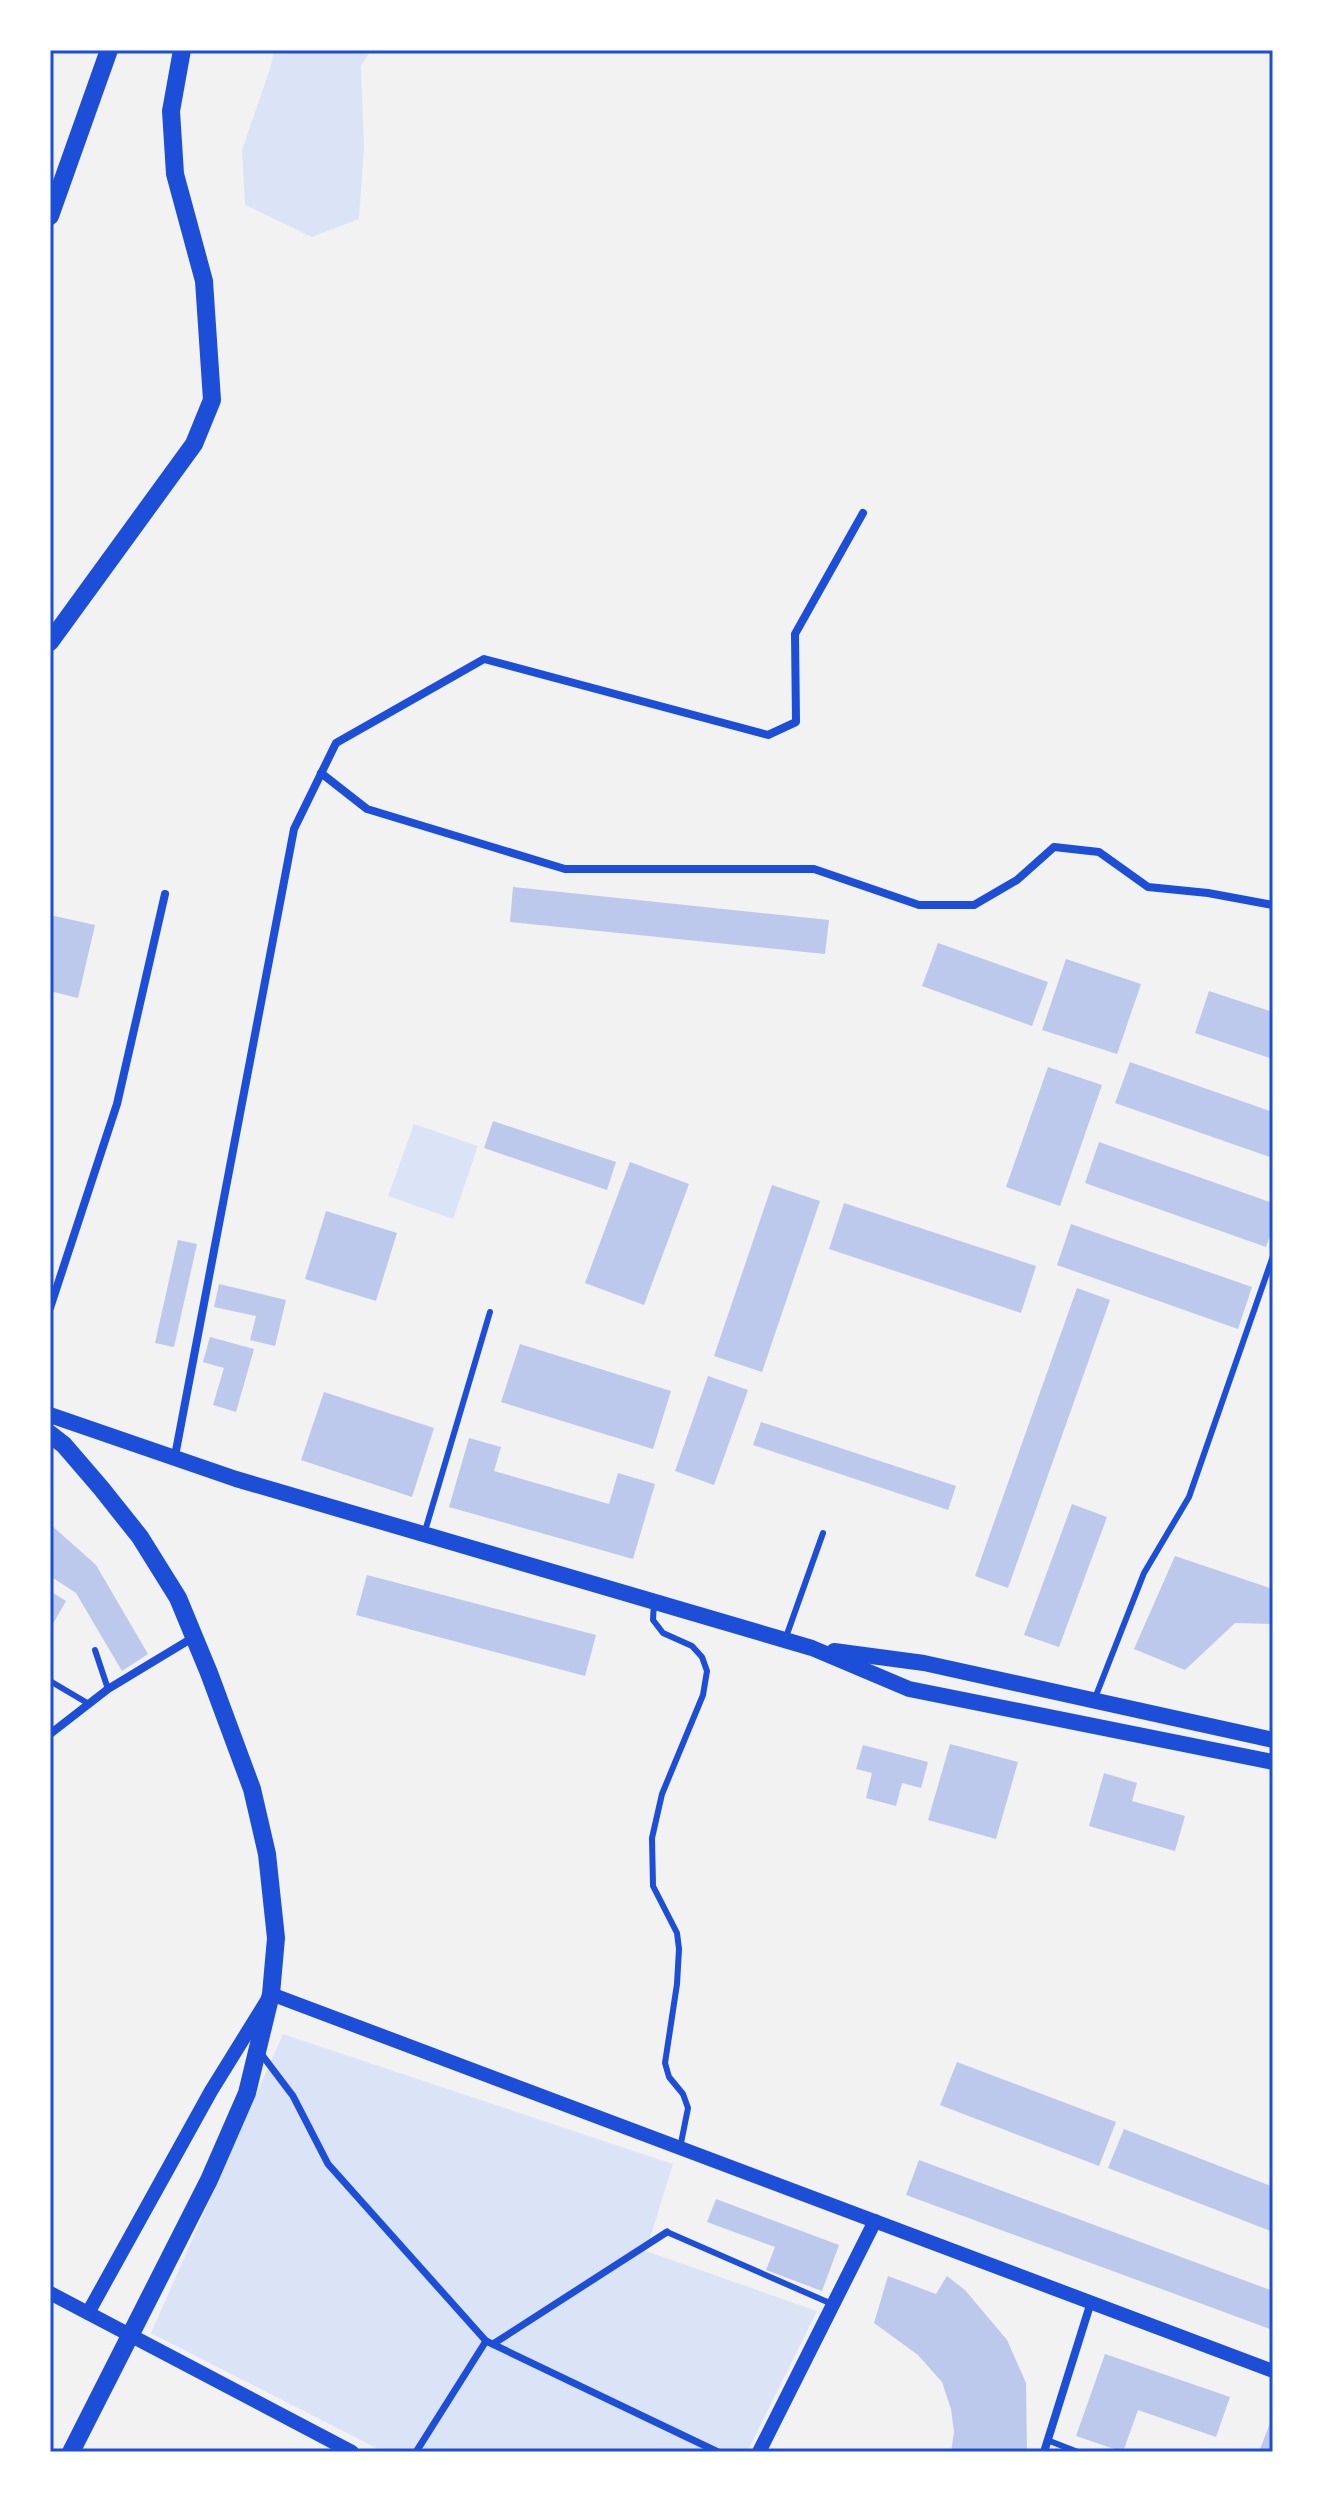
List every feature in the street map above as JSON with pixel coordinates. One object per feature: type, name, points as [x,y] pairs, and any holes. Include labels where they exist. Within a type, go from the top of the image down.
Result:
[{"type":"main road","points":[[50,216],[109,50]]},
{"type":"main road","points":[[50,642],[194,444],[212,400],[204,281],[175,174],[171,111],[182,50]]},
{"type":"main road","points":[[50,1415],[236,1479],[812,1648],[909,1689],[1273,1762]]},
{"type":"main road","points":[[50,1434],[64,1445],[140,1537],[178,1598],[252,1789],[267,1854],[276,1938],[271,1994],[247,2093],[222,2151],[71,2452]]},
{"type":"main road","points":[[812,1648],[924,1663],[1273,1740]]},
{"type":"street","points":[[175,1456],[294,829],[336,743],[484,659],[768,735],[796,722],[795,634],[863,513]]},
{"type":"street","points":[[321,773],[367,809],[565,869],[814,869],[919,905],[974,905],[1017,880],[1054,847],[1099,852],[1148,887],[1208,893],[1273,905]]},
{"type":"street","points":[[50,1308],[117,1104],[165,894]]},
{"type":"street","points":[[50,1734],[108,1689],[194,1637]]},
{"type":"street","points":[[88,2313],[211,2091],[271,1994],[1273,2371]]},
{"type":"street","points":[[257,2050],[293,2096],[328,2164],[489,2342],[718,2452]]},
{"type":"street","points":[[759,2452],[875,2221]]},
{"type":"street","points":[[416,2452],[489,2342],[667,2232]]},
{"type":"street","points":[[50,2293],[352,2452]]},
{"type":"street","points":[[1044,2452],[1091,2302]]},
{"type":"lane","points":[[1094,1701],[1144,1573],[1189,1497],[1273,1256]]},
{"type":"lane","points":[[424,1534],[490,1312]]},
{"type":"lane","points":[[785,1640],[823,1533]]},
{"type":"lane","points":[[654,1602],[653,1620],[663,1633],[692,1646],[702,1657],[707,1671],[703,1695],[662,1794],[652,1838],[653,1886],[677,1933],[679,1949],[665,2063],[669,2077],[683,2094],[688,2108],[680,2148]]},
{"type":"lane","points":[[95,1650],[108,1689]]},
{"type":"lane","points":[[50,1681],[89,1704]]},
{"type":"lane","points":[[667,2232],[833,2305]]},
{"type":"lane","points":[[1047,2440],[1078,2452]]},
{"type":"shaded area","points":[[274,50],[371,50],[361,66],[364,147],[359,219],[312,237],[245,205],[242,150]]},
{"type":"shaded area","points":[[414,1124],[478,1146],[453,1219],[388,1196]]},
{"type":"shaded area","points":[[283,2034],[673,2164],[646,2251],[817,2311],[747,2452],[384,2452],[151,2333]]},
{"type":"building","points":[[513,887],[829,920],[825,954],[510,922]]},
{"type":"building","points":[[50,915],[95,925],[78,998],[50,991]]},
{"type":"building","points":[[938,943],[1048,982],[1032,1026],[922,986]]},
{"type":"building","points":[[1066,959],[1141,984],[1117,1054],[1042,1030]]},
{"type":"building","points":[[1209,991],[1273,1012],[1273,1059],[1195,1033]]},
{"type":"building","points":[[1130,1062],[1273,1112],[1273,1158],[1115,1103]]},
{"type":"building","points":[[1048,1067],[1102,1085],[1060,1206],[1006,1187]]},
{"type":"building","points":[[493,1121],[616,1162],[607,1190],[484,1148]]},
{"type":"building","points":[[1099,1142],[1273,1203],[1273,1227],[1266,1247],[1085,1183]]},
{"type":"building","points":[[630,1162],[689,1184],[644,1305],[585,1283]]},
{"type":"building","points":[[772,1185],[820,1201],[762,1372],[714,1356]]},
{"type":"building","points":[[844,1203],[1036,1266],[1021,1313],[829,1249]]},
{"type":"building","points":[[326,1211],[397,1233],[376,1301],[305,1279]]},
{"type":"building","points":[[1071,1224],[1252,1287],[1238,1329],[1057,1265]]},
{"type":"building","points":[[178,1240],[197,1244],[174,1347],[155,1343]]},
{"type":"building","points":[[219,1284],[286,1300],[275,1346],[250,1340],[256,1316],[214,1307]]},
{"type":"building","points":[[1077,1288],[1110,1300],[1008,1588],[975,1576]]},
{"type":"building","points":[[210,1337],[254,1349],[236,1412],[213,1405],[224,1368],[203,1362]]},
{"type":"building","points":[[520,1344],[671,1391],[653,1449],[501,1402]]},
{"type":"building","points":[[708,1376],[748,1390],[714,1485],[675,1471]]},
{"type":"building","points":[[324,1392],[434,1428],[412,1497],[301,1460]]},
{"type":"building","points":[[761,1422],[956,1486],[948,1510],[753,1445]]},
{"type":"building","points":[[469,1438],[501,1447],[494,1471],[609,1504],[618,1473],[655,1484],[633,1559],[449,1507]]},
{"type":"building","points":[[1072,1504],[1107,1517],[1059,1647],[1024,1635]]},
{"type":"building","points":[[50,1524],[96,1565],[148,1654],[122,1671],[76,1593],[50,1576]]},
{"type":"building","points":[[1175,1556],[1273,1589],[1271,1624],[1235,1623],[1185,1670],[1134,1649]]},
{"type":"building","points":[[367,1575],[596,1635],[585,1676],[356,1615]]},
{"type":"building","points":[[50,1591],[66,1601],[50,1629]]},
{"type":"building","points":[[950,1744],[1018,1762],[996,1839],[928,1820]]},
{"type":"building","points":[[863,1745],[928,1762],[921,1788],[902,1783],[896,1806],[866,1798],[872,1773],[856,1769]]},
{"type":"building","points":[[1104,1773],[1137,1783],[1132,1801],[1185,1816],[1175,1851],[1089,1826]]},
{"type":"building","points":[[957,2062],[1116,2122],[1099,2166],[940,2105]]},
{"type":"building","points":[[1124,2129],[1273,2187],[1273,2232],[1108,2168]]},
{"type":"building","points":[[919,2160],[1273,2291],[1273,2330],[906,2195]]},
{"type":"building","points":[[716,2199],[839,2245],[822,2291],[766,2270],[775,2247],[707,2222]]},
{"type":"building","points":[[888,2276],[936,2294],[947,2276],[965,2290],[1007,2340],[1026,2383],[1027,2452],[951,2452],[954,2432],[951,2409],[942,2382],[918,2355],[874,2323]]},
{"type":"building","points":[[1105,2354],[1230,2397],[1216,2437],[1138,2410],[1123,2452],[1076,2436]]},
{"type":"building","points":[[1273,2415],[1273,2452],[1259,2452]]}]
